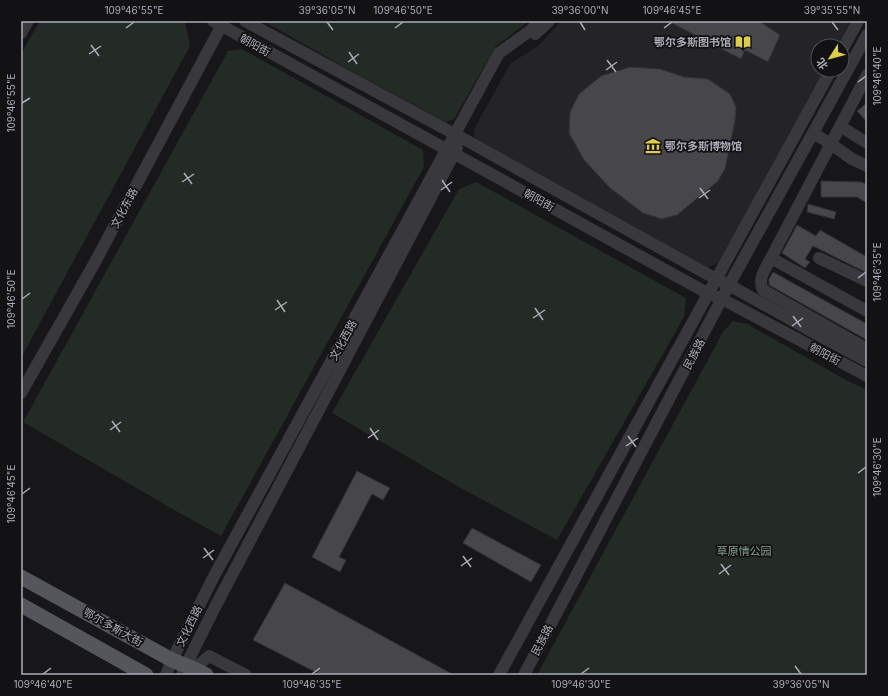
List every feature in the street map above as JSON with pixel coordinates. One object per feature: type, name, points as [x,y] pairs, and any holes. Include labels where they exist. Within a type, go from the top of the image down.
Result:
[{"type":"main road","name":"鄂尔多斯大街","points":[[21,576],[188,669]]},
{"type":"main road","points":[[21,606],[146,675]]},
{"type":"street","points":[[21,33],[28,21]]},
{"type":"street","name":"朝阳街","points":[[245,21],[867,361]]},
{"type":"street","name":"文化西路","points":[[166,675],[188,669],[214,609],[500,53],[531,30],[539,21]]},
{"type":"street","name":"文化西路","points":[[458,137],[506,58],[526,43],[549,21]]},
{"type":"street","points":[[849,38],[858,21]]},
{"type":"street","name":"朝阳街","points":[[218,22],[450,152],[709,294],[722,299],[867,376]]},
{"type":"street","name":"文化东路","points":[[21,379],[88,261],[218,22]]},
{"type":"street","name":"文化东路","points":[[21,393],[94,264],[218,22]]},
{"type":"street","name":"民族路","points":[[524,675],[729,285],[867,35]]},
{"type":"street","name":"民族路","points":[[499,675],[827,78]]},
{"type":"street","points":[[865,82],[840,126],[771,258],[761,280],[761,286],[763,290],[867,349]]},
{"type":"street","points":[[840,126],[867,142]]},
{"type":"street","points":[[813,133],[852,159],[867,166]]},
{"type":"street","points":[[771,258],[867,312]]},
{"type":"street","points":[[819,258],[867,281]]},
{"type":"street","points":[[188,669],[209,656],[246,675]]},
{"type":"shaded area","points":[[561,21],[850,21],[841,38],[810,38],[810,78],[820,78],[719,262],[704,268],[475,140],[474,129],[511,63],[538,46]]},
{"type":"green space","points":[[40,21],[185,21],[190,46],[21,358],[21,54]]},
{"type":"green space","points":[[263,21],[529,21],[496,46],[454,119],[446,122]]},
{"type":"green space","points":[[242,49],[423,150],[424,167],[221,536],[23,422],[228,51]]},
{"type":"green space","points":[[476,182],[686,298],[684,317],[557,540],[461,488],[332,413],[459,189]]},
{"type":"green space","name":"草原情公园","points":[[733,321],[747,324],[846,380],[867,390],[867,675],[537,675],[723,332]]},
{"type":"building","name":"鄂尔多斯图书馆","points":[[668,21],[759,21],[780,35],[768,62],[745,50],[741,59]]},
{"type":"building","name":"鄂尔多斯博物馆","points":[[630,67],[660,69],[684,77],[708,79],[730,94],[736,107],[735,121],[725,169],[718,181],[677,215],[662,219],[643,213],[610,188],[584,160],[569,133],[570,112],[579,94],[601,76]]},
{"type":"building","points":[[867,103],[867,122],[857,111]]},
{"type":"building","points":[[821,181],[862,182],[867,185],[867,203],[857,197],[821,197]]},
{"type":"building","points":[[808,204],[836,212],[834,219],[807,212]]},
{"type":"building","points":[[797,225],[816,236],[820,230],[867,257],[867,273],[813,246],[805,259],[810,262],[805,268],[782,253]]},
{"type":"building","points":[[773,272],[867,324],[867,340],[769,285],[769,279]]},
{"type":"building","points":[[357,471],[390,488],[383,500],[372,494],[339,557],[346,560],[340,572],[312,557]]},
{"type":"building","points":[[472,528],[541,565],[531,582],[463,543]]},
{"type":"building","points":[[285,583],[454,675],[321,675],[253,640]]},
{"type":"place","name":"鄂尔多斯图书馆","points":[[743,42]]},
{"type":"place","name":"鄂尔多斯博物馆","points":[[653,146]]}]
